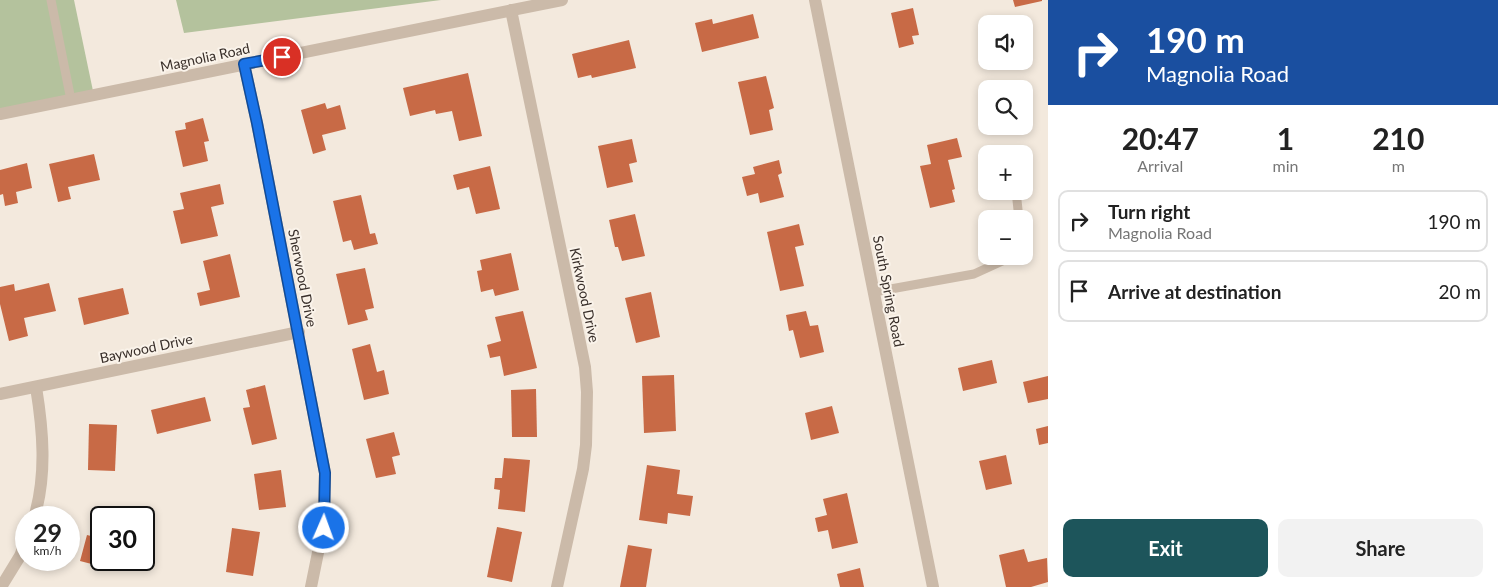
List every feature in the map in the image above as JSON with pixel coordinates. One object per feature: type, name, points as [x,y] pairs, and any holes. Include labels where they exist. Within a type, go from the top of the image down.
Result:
[{"type":"street","name":"Magnolia Road","points":[[0,114],[562,0]]},
{"type":"street","name":"South Spring Road","points":[[815,0],[933,587]]},
{"type":"street","name":"Kirkwood Drive","points":[[511,10],[585,367],[587,392],[586,445],[583,469],[557,587]]},
{"type":"street","name":"Sherwood Drive","points":[[244,64],[325,473],[324,528],[311,587]]},
{"type":"street","name":"Baywood Drive","points":[[0,394],[298,332]]},
{"type":"street","points":[[36,386],[41,422],[42,469],[36,506]]},
{"type":"street","points":[[1,587],[15,564]]},
{"type":"lane","points":[[50,0],[70,100]]},
{"type":"lane","points":[[874,292],[974,274],[994,265]]},
{"type":"green space","points":[[0,0],[74,0],[93,91],[0,110]]},
{"type":"green space","points":[[176,0],[441,0],[184,33]]},
{"type":"building","points":[[1013,0],[1042,0],[1042,1],[1015,7]]},
{"type":"building","points":[[913,8],[919,35],[912,36],[914,44],[899,48],[891,13]]},
{"type":"building","points":[[753,14],[759,38],[702,52],[695,23],[712,19],[713,24]]},
{"type":"building","points":[[629,40],[636,68],[592,78],[591,75],[578,78],[572,54]]},
{"type":"building","points":[[468,73],[482,136],[459,141],[452,111],[436,114],[435,110],[410,116],[403,88]]},
{"type":"building","points":[[766,76],[774,108],[769,110],[773,130],[750,135],[738,82]]},
{"type":"building","points":[[325,103],[327,109],[340,105],[346,129],[322,135],[326,150],[313,154],[301,110]]},
{"type":"building","points":[[203,118],[209,141],[204,142],[208,161],[183,167],[175,131],[186,129],[185,123]]},
{"type":"building","points":[[957,138],[962,157],[948,160],[955,189],[952,190],[955,202],[930,208],[920,166],[931,164],[927,145]]},
{"type":"building","points":[[632,139],[637,162],[629,164],[633,182],[607,188],[598,146]]},
{"type":"building","points":[[94,154],[100,180],[68,187],[71,199],[58,202],[49,164]]},
{"type":"building","points":[[779,160],[782,173],[778,175],[784,197],[760,203],[758,193],[747,196],[742,177],[755,174],[753,167]]},
{"type":"building","points":[[27,163],[32,188],[16,192],[18,203],[5,206],[3,194],[0,195],[0,170]]},
{"type":"building","points":[[490,166],[500,209],[476,214],[469,187],[457,190],[453,175]]},
{"type":"building","points":[[220,184],[224,204],[211,207],[218,236],[181,244],[173,211],[184,209],[180,193]]},
{"type":"building","points":[[361,195],[370,234],[375,233],[378,244],[354,250],[351,240],[343,242],[333,201]]},
{"type":"building","points":[[635,214],[645,256],[622,261],[618,247],[615,247],[609,220]]},
{"type":"building","points":[[799,224],[804,245],[795,247],[804,286],[780,291],[767,232]]},
{"type":"building","points":[[511,253],[519,290],[495,296],[493,289],[481,292],[477,271],[482,270],[480,260]]},
{"type":"building","points":[[230,254],[240,297],[200,306],[197,293],[210,290],[203,261]]},
{"type":"building","points":[[365,268],[374,308],[365,310],[368,320],[348,325],[336,274]]},
{"type":"building","points":[[49,283],[56,311],[24,318],[28,336],[9,341],[0,304],[0,287],[14,284],[15,291]]},
{"type":"building","points":[[123,288],[129,314],[84,325],[78,298]]},
{"type":"building","points":[[651,292],[660,337],[636,343],[625,298]]},
{"type":"building","points":[[523,311],[537,368],[504,376],[500,356],[490,358],[487,345],[501,341],[495,317]]},
{"type":"building","points":[[806,311],[810,326],[818,325],[824,352],[800,358],[793,330],[789,331],[786,315]]},
{"type":"building","points":[[370,344],[377,372],[384,370],[389,394],[364,400],[352,349]]},
{"type":"building","points":[[992,360],[997,383],[963,391],[958,368]]},
{"type":"building","points":[[674,375],[676,431],[644,433],[642,376]]},
{"type":"building","points":[[1048,376],[1048,399],[1028,403],[1023,382]]},
{"type":"building","points":[[265,385],[277,439],[252,445],[243,408],[250,407],[246,390]]},
{"type":"building","points":[[536,389],[537,437],[512,437],[511,390]]},
{"type":"building","points":[[205,397],[211,421],[157,434],[151,410]]},
{"type":"building","points":[[832,406],[839,433],[811,440],[805,413]]},
{"type":"building","points":[[89,424],[117,425],[115,471],[88,470]]},
{"type":"building","points":[[1048,426],[1048,443],[1039,445],[1036,429]]},
{"type":"building","points":[[394,432],[400,455],[392,457],[396,474],[376,478],[366,439]]},
{"type":"building","points":[[1006,455],[1012,484],[986,490],[979,461]]},
{"type":"building","points":[[504,458],[530,460],[525,512],[498,509],[500,490],[494,489],[495,478],[502,478]]},
{"type":"building","points":[[647,465],[680,470],[677,494],[693,496],[690,516],[668,513],[667,524],[639,520]]},
{"type":"building","points":[[281,470],[286,507],[259,510],[254,474]]},
{"type":"building","points":[[847,493],[858,543],[832,549],[828,530],[818,532],[815,518],[827,515],[823,499]]},
{"type":"building","points":[[497,527],[522,532],[512,582],[487,577]]},
{"type":"building","points":[[232,528],[260,532],[253,576],[226,572]]},
{"type":"building","points":[[87,535],[90,536],[90,564],[80,561]]},
{"type":"building","points":[[628,545],[652,549],[646,587],[620,587]]},
{"type":"building","points":[[1024,549],[1028,562],[1047,558],[1048,582],[1031,587],[1006,587],[999,555]]},
{"type":"building","points":[[860,568],[864,587],[840,587],[837,574]]},
{"type":"route","points":[[282,57],[244,64],[325,473],[324,528]]}]
